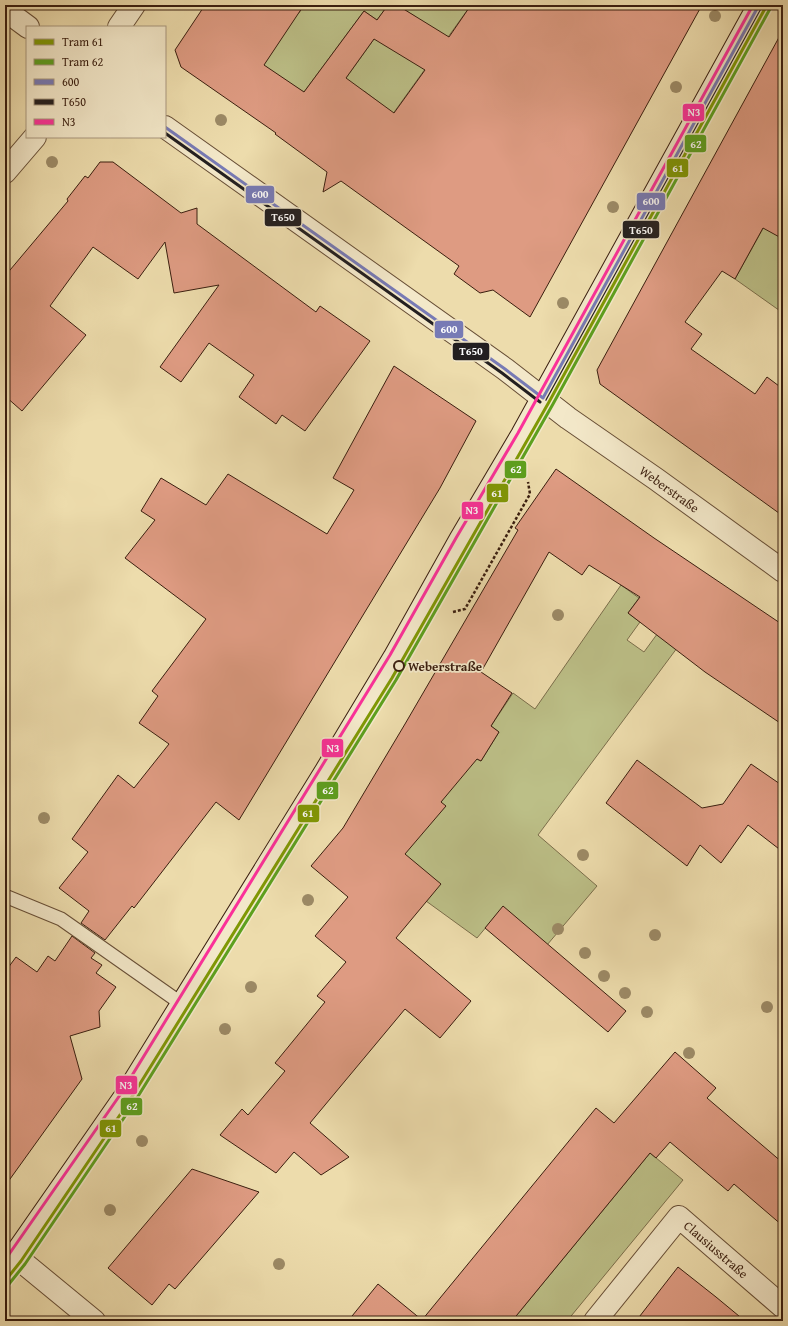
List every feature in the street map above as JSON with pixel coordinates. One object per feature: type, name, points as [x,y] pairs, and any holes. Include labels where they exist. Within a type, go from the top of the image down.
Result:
[{"type":"street","points":[[120,26],[134,5]]},
{"type":"street","points":[[94,1321],[10,1262],[124,1098],[394,658],[543,398],[759,5]]},
{"type":"street","points":[[5,10],[27,26]]},
{"type":"street","name":"Weberstraße","points":[[166,128],[505,369],[783,571]]},
{"type":"street","points":[[5,172],[33,138]]},
{"type":"street","name":"Clausiusstraße","points":[[594,1321],[679,1217],[783,1307]]},
{"type":"lane","points":[[5,896],[60,919],[182,1004]]},
{"type":"path","points":[[465,609],[530,494]]},
{"type":"green space","points":[[286,5],[299,13],[304,5],[388,5],[377,20],[364,11],[304,92],[253,61]]},
{"type":"green space","points":[[397,5],[471,5],[377,136],[381,104],[364,91],[326,106],[374,39],[416,17]]},
{"type":"green space","points":[[781,196],[783,197],[783,313],[735,279]]},
{"type":"green space","points":[[621,585],[639,598],[628,613],[640,622],[627,640],[644,652],[663,626],[683,640],[538,835],[597,886],[547,945],[503,907],[477,938],[426,901],[403,852],[445,806],[441,802],[469,755],[481,761],[499,732],[491,726],[513,693],[535,709]]},
{"type":"green space","points":[[650,1153],[683,1180],[567,1321],[512,1321]]},
{"type":"building","points":[[205,5],[304,5],[264,65],[304,92],[364,11],[377,20],[388,5],[397,5],[449,37],[471,5],[702,5],[530,317],[493,290],[480,293],[454,274],[459,266],[341,181],[323,192],[327,172],[275,134],[276,133],[181,67],[175,50]],"holes":[[[374,39],[425,70],[394,113],[346,78]]]},
{"type":"building","points":[[783,30],[783,239],[763,228],[735,279],[722,271],[685,322],[702,334],[691,349],[755,394],[767,377],[783,389],[783,516],[600,384],[597,370]]},
{"type":"building","points":[[100,162],[113,162],[181,213],[197,208],[197,224],[316,312],[320,306],[370,341],[305,431],[282,415],[276,424],[239,397],[254,375],[209,343],[181,382],[160,367],[219,285],[174,293],[165,242],[138,279],[93,247],[50,306],[86,335],[22,411],[5,396],[5,276],[68,201],[67,199],[85,176],[88,178]]},
{"type":"building","points":[[394,366],[476,421],[440,488],[239,820],[216,802],[134,908],[132,906],[105,940],[81,923],[89,911],[59,888],[88,852],[72,839],[118,775],[134,788],[169,744],[139,723],[158,696],[152,691],[206,619],[125,558],[155,520],[141,511],[161,478],[206,505],[228,474],[327,534],[354,490],[333,478]]},
{"type":"building","points":[[556,469],[654,538],[783,625],[783,725],[705,672],[628,613],[640,597],[589,565],[582,575],[549,552],[481,672],[512,693],[491,726],[499,732],[481,761],[477,759],[441,802],[446,806],[405,854],[441,884],[396,938],[471,1001],[440,1038],[405,1009],[310,1123],[349,1157],[321,1175],[294,1152],[276,1173],[220,1135],[242,1109],[248,1115],[285,1071],[275,1063],[325,1002],[317,996],[346,962],[315,936],[348,897],[311,866],[343,828],[518,530],[515,528]]},
{"type":"building","points":[[637,760],[702,808],[723,804],[751,764],[783,786],[783,852],[748,825],[721,863],[700,845],[687,866],[606,803]]},
{"type":"building","points":[[503,906],[626,1011],[608,1032],[485,928]]},
{"type":"building","points":[[72,936],[95,953],[91,958],[102,965],[96,973],[116,987],[99,1011],[100,1027],[70,1036],[82,1079],[5,1186],[5,972],[16,957],[37,972],[48,956],[55,961]]},
{"type":"building","points":[[675,1052],[716,1088],[707,1098],[783,1163],[783,1226],[734,1184],[728,1191],[670,1142],[656,1158],[650,1153],[512,1321],[348,1321],[378,1284],[422,1320],[596,1108],[614,1123]]},
{"type":"building","points":[[192,1169],[259,1192],[175,1289],[169,1284],[152,1305],[108,1268]]},
{"type":"building","points":[[678,1267],[716,1297],[745,1321],[636,1321]]},
{"type":"tram line","name":"61","points":[[5,1281],[21,1261],[128,1103],[392,678],[549,402],[767,5]]},
{"type":"tram line","name":"62","points":[[9,1284],[25,1264],[132,1106],[396,680],[553,404],[771,7]]},
{"type":"transit line","name":"N3","points":[[5,1260],[120,1095],[390,655],[456,538],[518,433],[753,5]]},
{"type":"transit line","name":"600","points":[[543,398],[759,5]]},
{"type":"transit line","name":"T650","points":[[547,400],[763,7]]},
{"type":"transit line","name":"600","points":[[166,128],[505,369],[543,398]]},
{"type":"transit line","name":"T650","points":[[166,134],[502,373],[540,402]]},
{"type":"place","name":"Weberstraße","points":[[399,666]]}]
